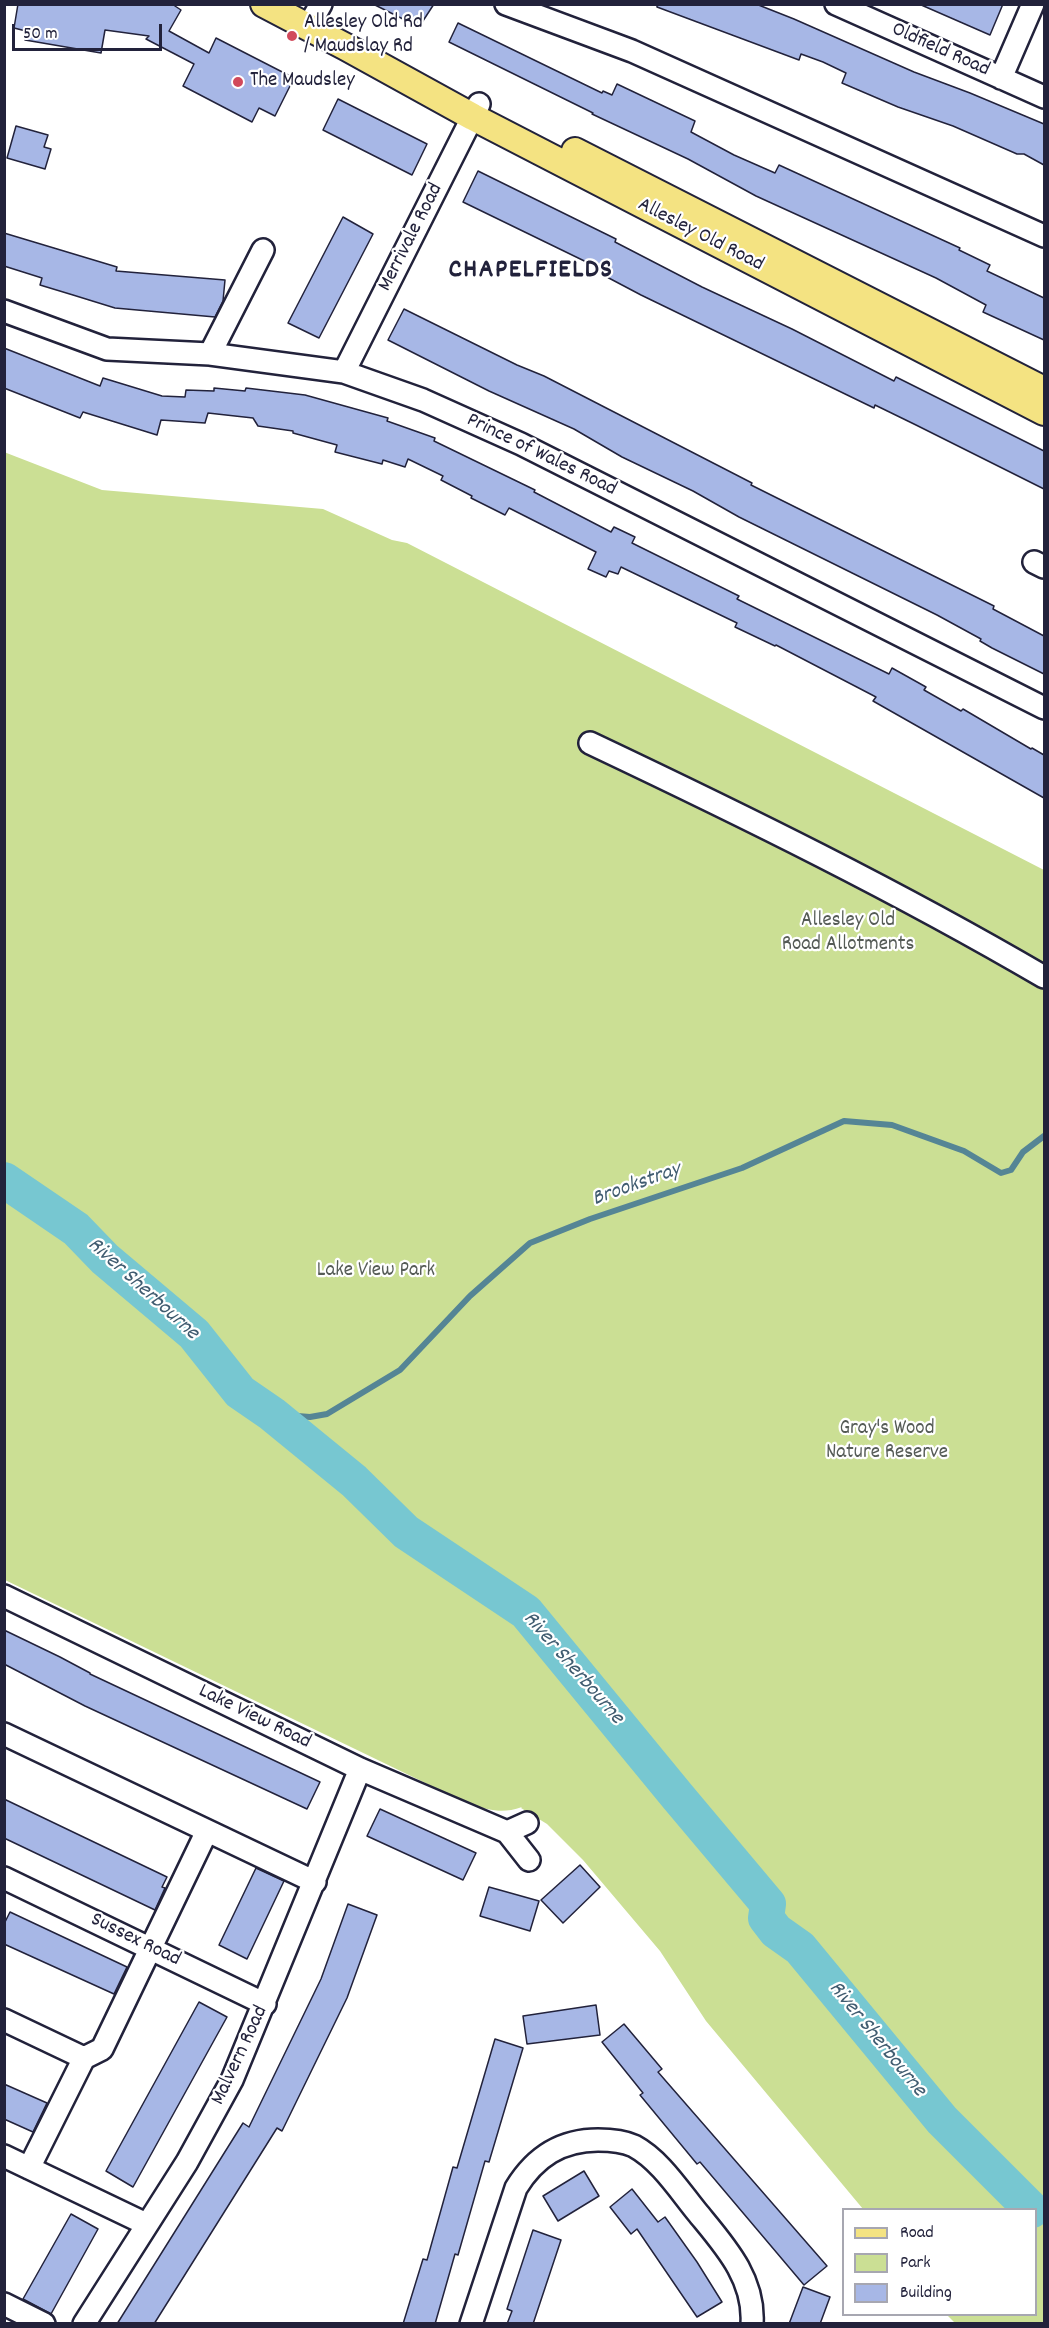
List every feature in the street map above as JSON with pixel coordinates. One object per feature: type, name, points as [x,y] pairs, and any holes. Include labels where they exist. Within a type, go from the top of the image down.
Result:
[{"type":"main road","name":"Allesley Old Road","points":[[264,4],[928,342],[1044,412]]},
{"type":"main road","name":"Allesley Old Road","points":[[928,342],[1044,390]]},
{"type":"street","points":[[308,27],[321,4]]},
{"type":"street","points":[[506,4],[632,51],[1044,236]]},
{"type":"street","name":"Oldfield Road","points":[[836,4],[1044,97]]},
{"type":"street","points":[[1002,78],[1033,4]]},
{"type":"street","name":"Merrivale Road","points":[[344,372],[476,110]]},
{"type":"street","points":[[210,354],[263,250]]},
{"type":"street","name":"Prince of Wales Road","points":[[4,311],[107,350],[210,354],[344,372],[423,400],[520,444],[1044,708]]},
{"type":"street","points":[[590,743],[771,828],[970,934],[1044,977]]},
{"type":"street","name":"Lake View Road","points":[[4,1596],[360,1769],[507,1832],[529,1860]]},
{"type":"street","points":[[4,1734],[315,1882]]},
{"type":"street","name":"Malvern Road","points":[[84,2324],[187,2162],[232,2080],[360,1769]]},
{"type":"street","points":[[507,1832],[527,1823]]},
{"type":"street","points":[[29,2168],[84,2058],[102,2049],[207,1831]]},
{"type":"street","name":"Sussex Road","points":[[4,1878],[265,2004]]},
{"type":"street","points":[[4,2019],[84,2058]]},
{"type":"street","points":[[471,2324],[516,2188],[524,2174],[535,2162],[557,2147],[585,2140],[616,2141],[633,2146],[659,2166],[736,2262],[746,2280],[751,2298],[752,2324]]},
{"type":"street","points":[[4,2156],[146,2224]]},
{"type":"street","points":[[4,2304],[44,2324]]},
{"type":"green space","name":"Lake View Park","points":[[4,452],[102,490],[323,509],[392,540],[407,543],[1044,870],[1044,2323],[955,2323],[948,2316],[1037,2316],[1037,2208],[862,2208],[706,2021],[660,1951],[583,1860],[547,1824],[522,1807],[502,1811],[471,1805],[5,1580]]},
{"type":"building","points":[[18,4],[172,4],[181,10],[169,31],[209,53],[216,38],[294,78],[275,116],[259,108],[252,122],[183,86],[194,64],[146,39],[149,36],[105,30],[101,53],[25,40],[26,31],[14,28]]},
{"type":"building","points":[[373,4],[434,4],[419,27]]},
{"type":"building","points":[[657,4],[756,4],[794,19],[914,72],[1044,124],[1044,165],[1024,154],[1017,154],[953,126],[898,107],[842,83],[846,73],[823,62],[801,54],[799,60],[657,7]]},
{"type":"building","points":[[919,4],[1003,4],[990,35]]},
{"type":"building","points":[[458,23],[602,93],[603,91],[612,95],[617,84],[695,121],[691,132],[734,155],[775,173],[779,165],[960,248],[959,250],[990,265],[987,271],[1044,298],[1044,340],[983,312],[986,305],[936,278],[756,196],[688,159],[449,42]]},
{"type":"building","points":[[338,99],[427,144],[412,175],[323,130]]},
{"type":"building","points":[[16,126],[48,135],[44,147],[51,149],[45,169],[7,158]]},
{"type":"building","points":[[478,171],[616,239],[615,242],[702,287],[792,329],[894,381],[896,377],[1044,451],[1044,489],[875,405],[874,408],[641,295],[605,276],[607,272],[463,202]]},
{"type":"building","points":[[343,217],[373,234],[319,338],[288,323]]},
{"type":"building","points":[[4,233],[117,267],[116,271],[225,280],[223,301],[215,317],[115,308],[40,285],[42,278],[4,266]]},
{"type":"building","points":[[404,309],[544,376],[752,483],[751,485],[994,606],[993,609],[1044,636],[1044,674],[992,648],[980,641],[981,639],[937,615],[739,517],[693,491],[622,457],[574,429],[489,391],[388,340]]},
{"type":"building","points":[[4,348],[100,386],[103,378],[162,396],[185,397],[186,390],[214,391],[214,388],[245,391],[246,388],[305,395],[388,418],[387,421],[435,438],[434,441],[535,490],[534,492],[611,532],[614,527],[635,537],[632,543],[739,596],[737,599],[889,674],[892,668],[926,687],[924,690],[961,711],[963,709],[1044,755],[1044,798],[873,701],[876,697],[776,645],[735,627],[737,623],[621,567],[618,574],[609,571],[606,577],[588,569],[596,552],[509,508],[505,515],[441,480],[443,476],[408,459],[405,467],[383,460],[382,464],[335,452],[337,445],[293,433],[293,431],[258,426],[253,418],[208,413],[205,423],[161,420],[157,435],[83,412],[80,418],[4,388]]},
{"type":"building","points":[[4,1630],[90,1674],[320,1782],[307,1809],[85,1706],[4,1664]]},
{"type":"building","points":[[4,1799],[167,1877],[162,1887],[165,1888],[155,1910],[4,1838]]},
{"type":"building","points":[[380,1809],[476,1853],[463,1880],[367,1836]]},
{"type":"building","points":[[580,1865],[600,1887],[563,1923],[541,1900]]},
{"type":"building","points":[[256,1868],[284,1881],[247,1959],[219,1945]]},
{"type":"building","points":[[489,1887],[539,1901],[530,1931],[480,1916]]},
{"type":"building","points":[[348,1904],[377,1915],[347,1998],[282,2131],[277,2128],[154,2324],[117,2324],[243,2123],[249,2127],[321,1979]]},
{"type":"building","points":[[10,1912],[127,1967],[114,1994],[4,1944],[4,1924]]},
{"type":"building","points":[[199,2002],[227,2017],[133,2187],[106,2171]]},
{"type":"building","points":[[596,2005],[600,2035],[527,2044],[523,2016]]},
{"type":"building","points":[[624,2024],[662,2069],[658,2072],[827,2266],[804,2285],[700,2162],[697,2164],[640,2095],[643,2093],[602,2042]]},
{"type":"building","points":[[495,2039],[523,2048],[489,2162],[485,2161],[435,2324],[403,2324],[423,2259],[427,2260],[453,2167],[457,2168]]},
{"type":"building","points":[[4,2084],[47,2103],[33,2132],[4,2119]]},
{"type":"building","points":[[584,2171],[599,2196],[558,2221],[543,2196]]},
{"type":"building","points":[[632,2189],[658,2222],[665,2217],[722,2302],[697,2317],[637,2229],[631,2234],[610,2207]]},
{"type":"building","points":[[71,2214],[98,2229],[51,2314],[23,2299]]},
{"type":"building","points":[[533,2230],[561,2240],[533,2324],[507,2324],[512,2311],[507,2309]]},
{"type":"building","points":[[803,2287],[830,2297],[820,2324],[789,2324]]},
{"type":"waterway","name":"Brookstray","points":[[272,1414],[310,1417],[327,1414],[400,1370],[470,1296],[530,1243],[590,1219],[742,1168],[844,1121],[892,1125],[964,1151],[1001,1173],[1011,1170],[1023,1152],[1044,1136]]},
{"type":"waterway","name":"River Sherbourne","points":[[4,1180],[76,1229],[105,1259],[194,1334],[240,1392],[272,1414],[354,1481],[406,1532],[526,1612],[768,1904],[766,1918],[776,1931],[800,1948],[942,2120],[1030,2208]]},
{"type":"place","name":"Allesley Old Rd / Maudslay Rd","points":[[292,36]]},
{"type":"place","name":"The Maudsley","points":[[238,82]]},
{"type":"district","name":"CHAPELFIELDS","points":[[531,272]]},
{"type":"park label","name":"Allesley Old Road Allotments","points":[[848,934]]},
{"type":"park label","name":"Gray's Wood Nature Reserve","points":[[887,1442]]}]
